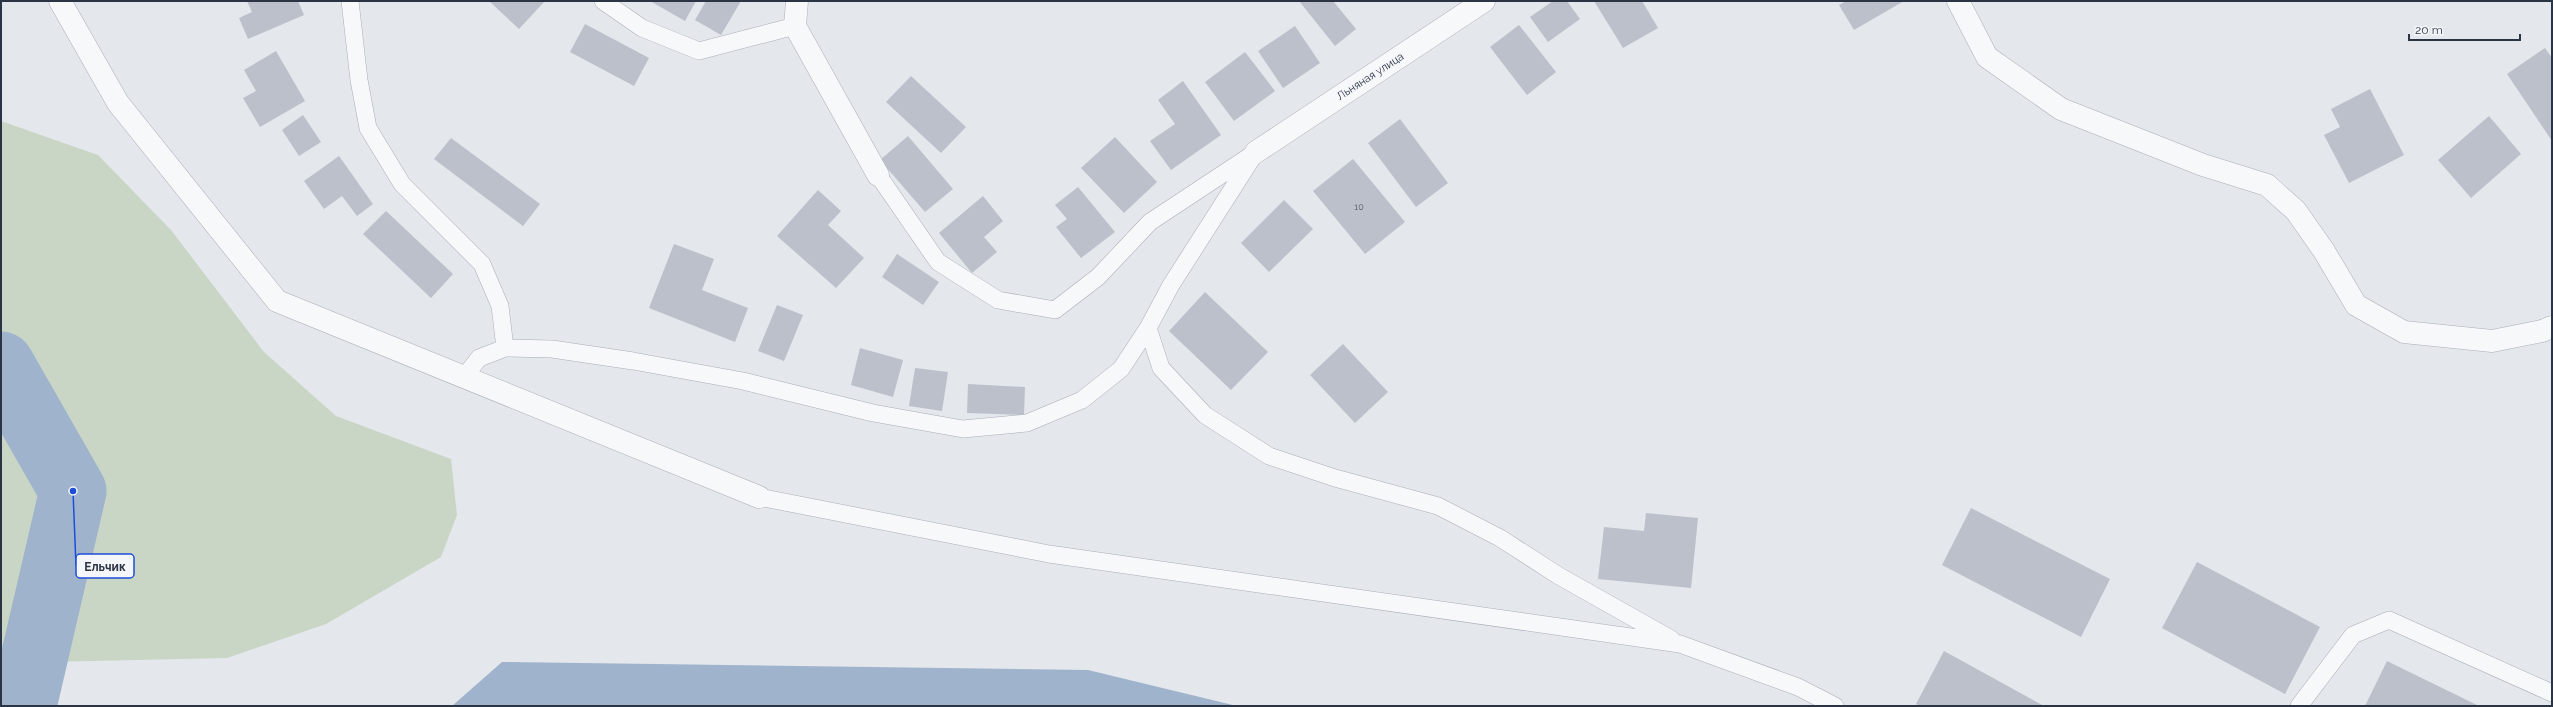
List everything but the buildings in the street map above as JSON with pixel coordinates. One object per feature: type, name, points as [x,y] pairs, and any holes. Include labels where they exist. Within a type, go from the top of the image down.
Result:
[{"type":"street","points":[[60,1],[118,102],[277,301],[465,376],[759,497]]},
{"type":"street","points":[[798,1],[795,26],[878,175]]},
{"type":"street","name":"Льняная улица","points":[[1256,152],[1484,1]]},
{"type":"street","points":[[1958,1],[1987,57],[2061,109],[2203,165],[2266,185],[2296,211],[2324,251],[2356,305],[2404,332],[2492,341],[2542,331],[2552,327]]},
{"type":"lane","points":[[350,1],[359,80],[368,128],[402,184],[482,264],[500,306],[505,348]]},
{"type":"lane","points":[[603,1],[642,28],[699,51],[795,26]]},
{"type":"lane","points":[[465,376],[479,358],[505,348],[552,349],[633,361],[743,381],[873,413],[963,429],[1026,423],[1082,400],[1121,369],[1148,328],[1171,285],[1256,152]]},
{"type":"lane","points":[[878,175],[938,262],[998,300],[1056,310],[1098,277],[1150,222],[1256,152]]},
{"type":"lane","points":[[1148,328],[1161,368],[1205,414],[1269,456],[1335,478],[1438,506],[1500,538],[1559,576],[1680,644],[1798,687],[1835,706]]},
{"type":"lane","points":[[759,497],[1050,554],[1680,644]]},
{"type":"lane","points":[[2299,706],[2353,635],[2389,620],[2552,693]]},
{"type":"green space","points":[[1,121],[98,155],[171,230],[264,352],[336,416],[451,459],[457,515],[441,557],[326,624],[227,658],[1,663]]},
{"type":"water","points":[[502,662],[1088,670],[1237,706],[452,706]]},
{"type":"waterway","points":[[1,365],[73,491],[23,706]]},
{"type":"place","name":"Ельчик","points":[[73,491]]}]
